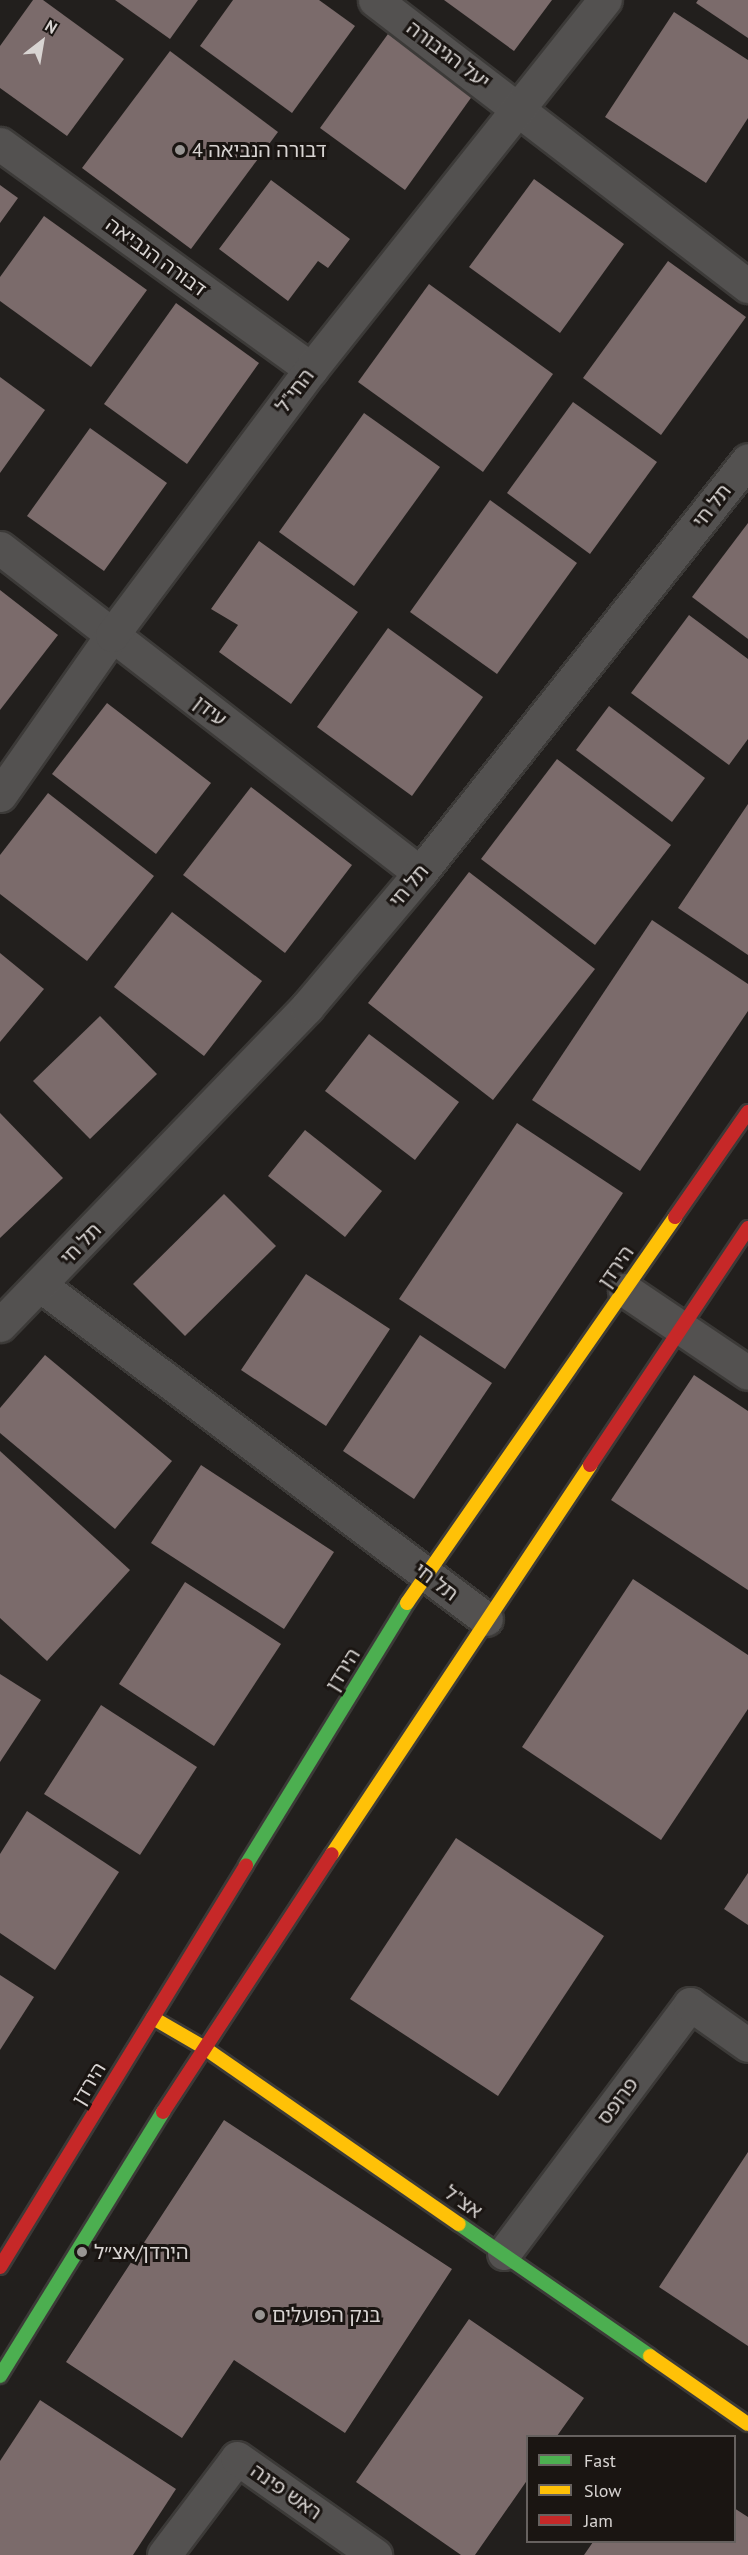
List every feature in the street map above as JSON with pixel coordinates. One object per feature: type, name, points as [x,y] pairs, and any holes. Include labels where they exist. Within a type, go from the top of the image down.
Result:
[{"type":"street","name":"יעל הגיבורה","points":[[375,0],[521,110]]},
{"type":"street","name":"החי\"ל","points":[[0,795],[112,635],[311,369],[521,110],[605,0]]},
{"type":"street","points":[[521,110],[748,286]]},
{"type":"street","name":"דבורה הנביאה","points":[[0,144],[311,369]]},
{"type":"street","name":"תל חי","points":[[0,1325],[307,1007],[420,873],[748,460]]},
{"type":"street","name":"עידן","points":[[0,548],[420,873]]},
{"type":"street","name":"הירדן","points":[[0,2267],[425,1574],[748,1112]]},
{"type":"street","points":[[0,2376],[203,2047],[679,1327],[748,1228]]},
{"type":"street","name":"תל חי","points":[[40,1286],[486,1619]]},
{"type":"street","points":[[624,1290],[748,1373]]},
{"type":"street","name":"פרופס","points":[[504,2253],[690,2004],[748,2046]]},
{"type":"street","name":"אצ\"ל","points":[[153,2018],[203,2047],[504,2253],[748,2424]]},
{"type":"street","name":"ראש פינה","points":[[164,2555],[237,2458],[375,2555]]},
{"type":"building","points":[[33,0],[43,0],[124,59],[67,136],[0,88],[0,46]]},
{"type":"building","points":[[115,0],[198,0],[170,39]]},
{"type":"building","points":[[233,0],[319,0],[355,26],[292,113],[200,46]]},
{"type":"building","points":[[444,0],[552,0],[514,51]]},
{"type":"building","points":[[698,0],[748,0],[748,38],[696,3]]},
{"type":"building","points":[[674,12],[748,60],[748,118],[706,183],[605,117]]},
{"type":"building","points":[[388,34],[473,95],[405,190],[320,128]]},
{"type":"building","name":"דבורה הנביאה 4","points":[[170,51],[278,132],[191,249],[82,168]]},
{"type":"building","points":[[534,179],[624,244],[560,333],[469,267]]},
{"type":"building","points":[[271,180],[350,239],[328,268],[318,261],[288,301],[219,249]]},
{"type":"building","points":[[0,185],[18,198],[0,223]]},
{"type":"building","points":[[44,216],[147,290],[91,367],[0,301],[0,277]]},
{"type":"building","points":[[668,261],[746,317],[661,435],[583,378]]},
{"type":"building","points":[[429,284],[553,374],[483,472],[358,382]]},
{"type":"building","points":[[176,303],[259,363],[187,464],[104,404]]},
{"type":"building","points":[[0,377],[45,410],[0,473]]},
{"type":"building","points":[[573,402],[657,462],[590,554],[507,493]]},
{"type":"building","points":[[364,413],[440,467],[354,586],[279,532]]},
{"type":"building","points":[[90,428],[167,483],[104,571],[27,516]]},
{"type":"building","points":[[490,500],[577,563],[497,674],[410,612]]},
{"type":"building","points":[[748,523],[748,639],[692,597]]},
{"type":"building","points":[[259,541],[358,612],[291,704],[219,652],[238,625],[211,609]]},
{"type":"building","points":[[0,590],[58,635],[0,710]]},
{"type":"building","points":[[689,615],[748,659],[748,739],[729,765],[631,693]]},
{"type":"building","points":[[388,628],[483,697],[412,796],[317,727]]},
{"type":"building","points":[[107,703],[211,783],[156,854],[52,774]]},
{"type":"building","points":[[609,706],[705,778],[672,822],[576,750]]},
{"type":"building","points":[[557,759],[671,845],[595,945],[481,859]]},
{"type":"building","points":[[251,787],[352,865],[285,953],[183,875]]},
{"type":"building","points":[[48,793],[154,876],[87,961],[0,894],[0,855]]},
{"type":"building","points":[[748,804],[748,955],[678,908]]},
{"type":"building","points":[[469,872],[595,969],[493,1100],[368,1003]]},
{"type":"building","points":[[172,912],[262,981],[204,1056],[114,987]]},
{"type":"building","points":[[652,920],[748,984],[748,1011],[640,1171],[532,1100]]},
{"type":"building","points":[[0,953],[44,989],[0,1042]]},
{"type":"building","points":[[100,1016],[157,1074],[90,1139],[33,1081]]},
{"type":"building","points":[[369,1034],[459,1102],[415,1160],[325,1091]]},
{"type":"building","points":[[0,1113],[63,1178],[0,1238]]},
{"type":"building","points":[[517,1123],[623,1193],[505,1369],[399,1299]]},
{"type":"building","points":[[305,1130],[382,1191],[345,1237],[268,1176]]},
{"type":"building","points":[[224,1194],[276,1246],[185,1336],[133,1284]]},
{"type":"building","points":[[306,1274],[390,1329],[326,1426],[241,1370]]},
{"type":"building","points":[[420,1335],[492,1383],[414,1499],[343,1451]]},
{"type":"building","points":[[45,1355],[172,1461],[115,1529],[0,1433],[0,1408]]},
{"type":"building","points":[[694,1375],[748,1411],[748,1590],[611,1500]]},
{"type":"building","points":[[0,1451],[130,1570],[47,1661],[0,1618]]},
{"type":"building","points":[[201,1465],[334,1552],[284,1629],[151,1543]]},
{"type":"building","points":[[633,1579],[748,1655],[748,1709],[661,1840],[522,1747]]},
{"type":"building","points":[[185,1582],[281,1644],[214,1746],[119,1684]]},
{"type":"building","points":[[0,1674],[41,1700],[0,1762]]},
{"type":"building","points":[[101,1705],[197,1767],[140,1855],[44,1794]]},
{"type":"building","points":[[27,1811],[119,1872],[55,1970],[0,1933],[0,1854]]},
{"type":"building","points":[[456,1838],[604,1936],[498,2096],[350,1999]]},
{"type":"building","points":[[748,1873],[748,1925],[724,1909]]},
{"type":"building","points":[[0,1975],[34,1997],[0,2050]]},
{"type":"building","name":"בנק הפועלים","points":[[224,2120],[452,2269],[345,2433],[234,2360],[182,2438],[66,2362]]},
{"type":"building","points":[[748,2152],[748,2346],[659,2287]]},
{"type":"building","points":[[469,2319],[584,2398],[558,2435],[526,2435],[526,2482],[475,2555],[461,2555],[356,2482]]},
{"type":"building","points":[[40,2400],[176,2489],[133,2555],[0,2555],[0,2461]]},
{"type":"building","points":[[736,2509],[748,2517],[748,2555],[584,2555],[592,2543],[736,2543]]},
{"type":"traffic: fast","points":[[246,1865],[407,1603]]},
{"type":"traffic: fast","points":[[0,2376],[163,2112]]},
{"type":"traffic: fast","points":[[459,2224],[650,2356]]},
{"type":"traffic: slow","points":[[407,1603],[675,1217]]},
{"type":"traffic: slow","points":[[332,1854],[590,1465]]},
{"type":"traffic: slow","points":[[153,2018],[203,2047],[459,2224]]},
{"type":"traffic: slow","points":[[650,2356],[748,2424]]},
{"type":"traffic: jam","points":[[675,1217],[748,1112]]},
{"type":"traffic: jam","points":[[590,1465],[748,1228]]},
{"type":"traffic: jam","points":[[163,2112],[332,1854]]},
{"type":"traffic: jam","points":[[0,2267],[246,1865]]},
{"type":"place","name":"דבורה הנביאה 4","points":[[180,150]]},
{"type":"place","name":"הירדן/אצ״ל","points":[[82,2252]]},
{"type":"place","name":"בנק הפועלים","points":[[260,2315]]}]
